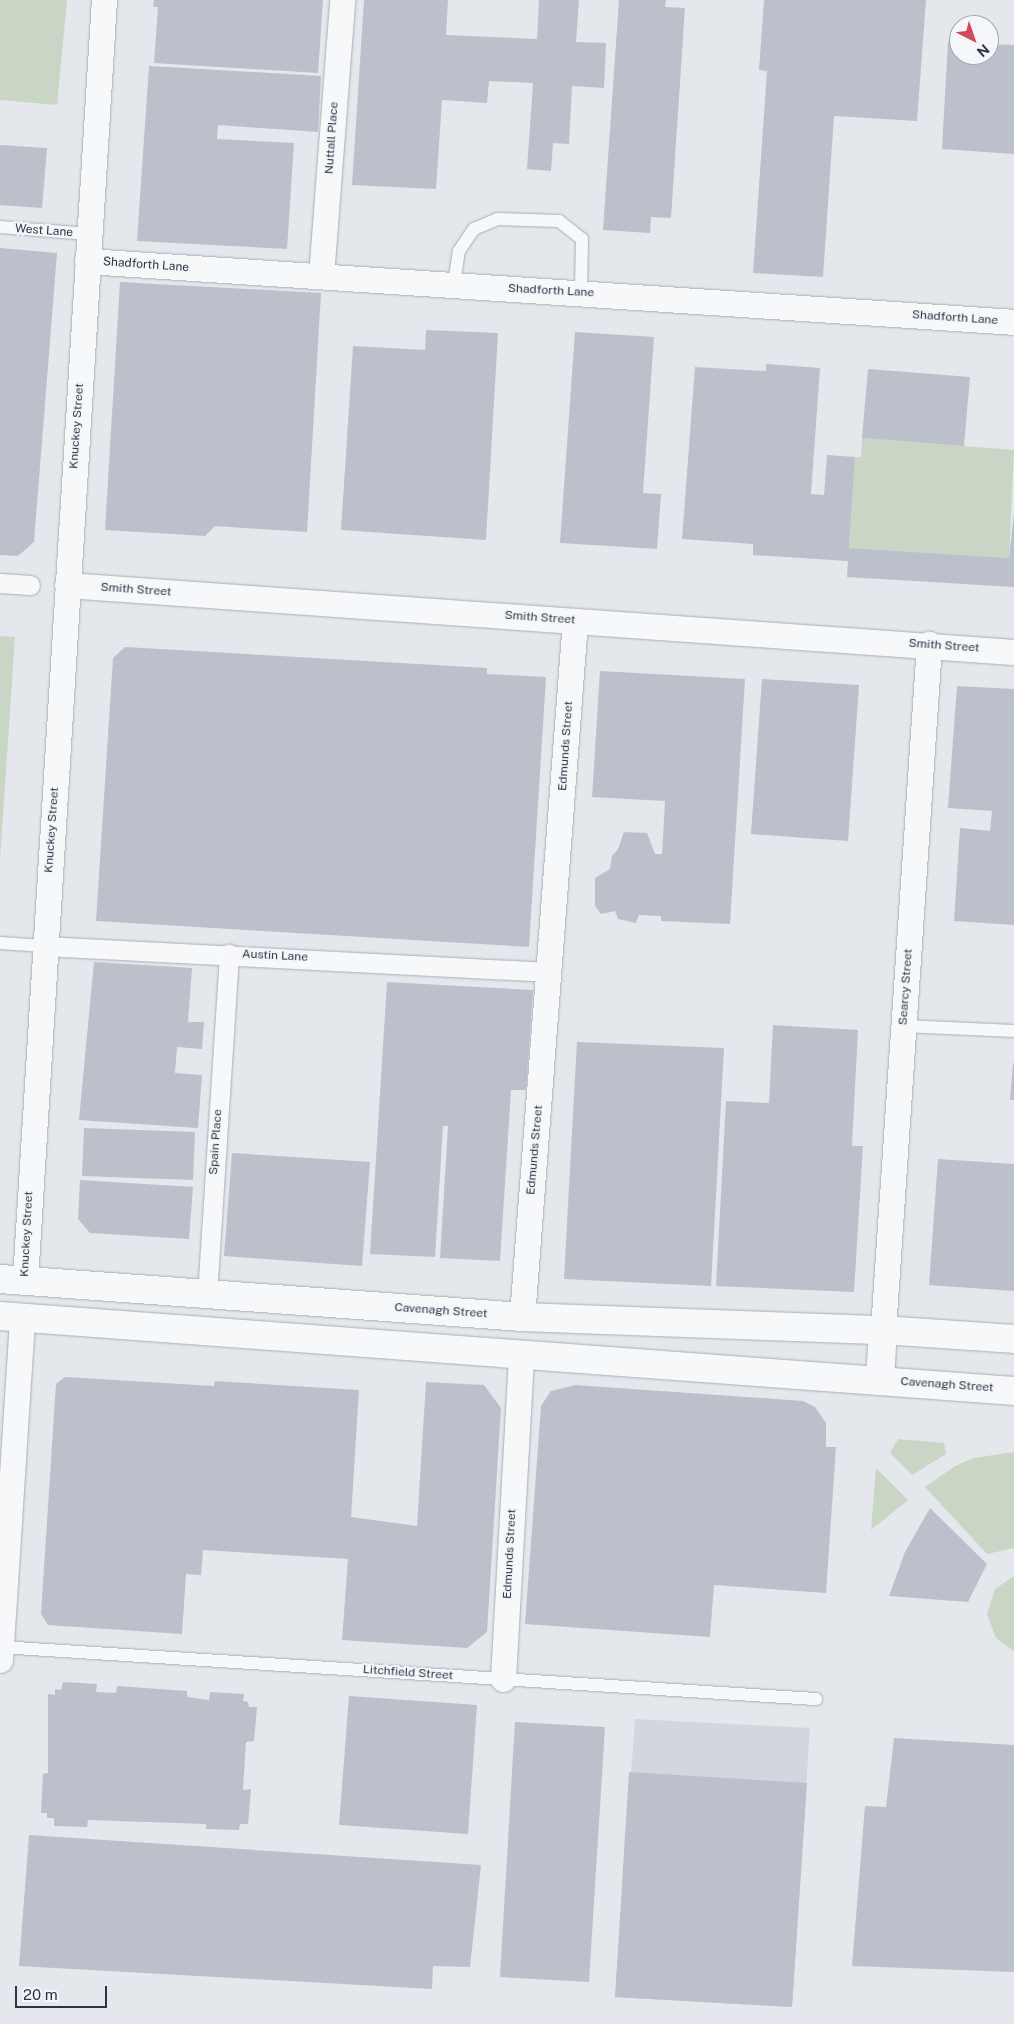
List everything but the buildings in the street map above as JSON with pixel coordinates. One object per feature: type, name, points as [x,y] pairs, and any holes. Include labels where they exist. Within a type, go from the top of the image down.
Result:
[{"type":"street","name":"Knuckey Street","points":[[0,1651],[12,1280],[44,946],[104,0]]},
{"type":"street","name":"Nuttall Place","points":[[321,276],[342,0]]},
{"type":"street","name":"Shadforth Lane","points":[[87,261],[1014,322]]},
{"type":"street","points":[[0,583],[30,585]]},
{"type":"street","name":"Smith Street","points":[[66,585],[928,644],[1014,652]]},
{"type":"street","name":"Edmunds Street","points":[[503,1679],[522,1317],[550,972],[574,621]]},
{"type":"street","name":"Searcy Street","points":[[883,1330],[928,644]]},
{"type":"street","name":"Austin Lane","points":[[44,946],[550,972]]},
{"type":"street","name":"Spain Place","points":[[204,1330],[228,954]]},
{"type":"street","name":"Cavenagh Street","points":[[12,1280],[522,1317],[883,1330],[1014,1339]]},
{"type":"street","name":"Cavenagh Street","points":[[11,1316],[1014,1391]]},
{"type":"street","points":[[880,1380],[883,1330]]},
{"type":"lane","points":[[454,285],[459,251],[474,229],[497,219],[560,221],[582,239],[581,293]]},
{"type":"lane","name":"West Lane","points":[[0,228],[89,234]]},
{"type":"lane","name":"Austin Lane","points":[[0,943],[44,946]]},
{"type":"lane","points":[[903,1026],[1014,1031]]},
{"type":"lane","name":"Litchfield Street","points":[[0,1651],[503,1679],[816,1699]]},
{"type":"shaded area","points":[[635,1719],[810,1728],[792,2007],[615,1997]]},
{"type":"green space","points":[[0,0],[67,0],[57,105],[0,100]]},
{"type":"green space","points":[[862,438],[1014,450],[1009,558],[849,548],[855,457],[861,457]]},
{"type":"green space","points":[[0,636],[15,637],[0,860]]},
{"type":"green space","points":[[898,1439],[944,1443],[946,1454],[912,1475],[890,1453]]},
{"type":"green space","points":[[1014,1452],[1014,1548],[987,1554],[925,1487],[955,1466],[974,1458]]},
{"type":"green space","points":[[876,1468],[908,1500],[871,1530]]},
{"type":"green space","points":[[1014,1576],[1014,1651],[996,1638],[987,1614],[995,1589]]}]
